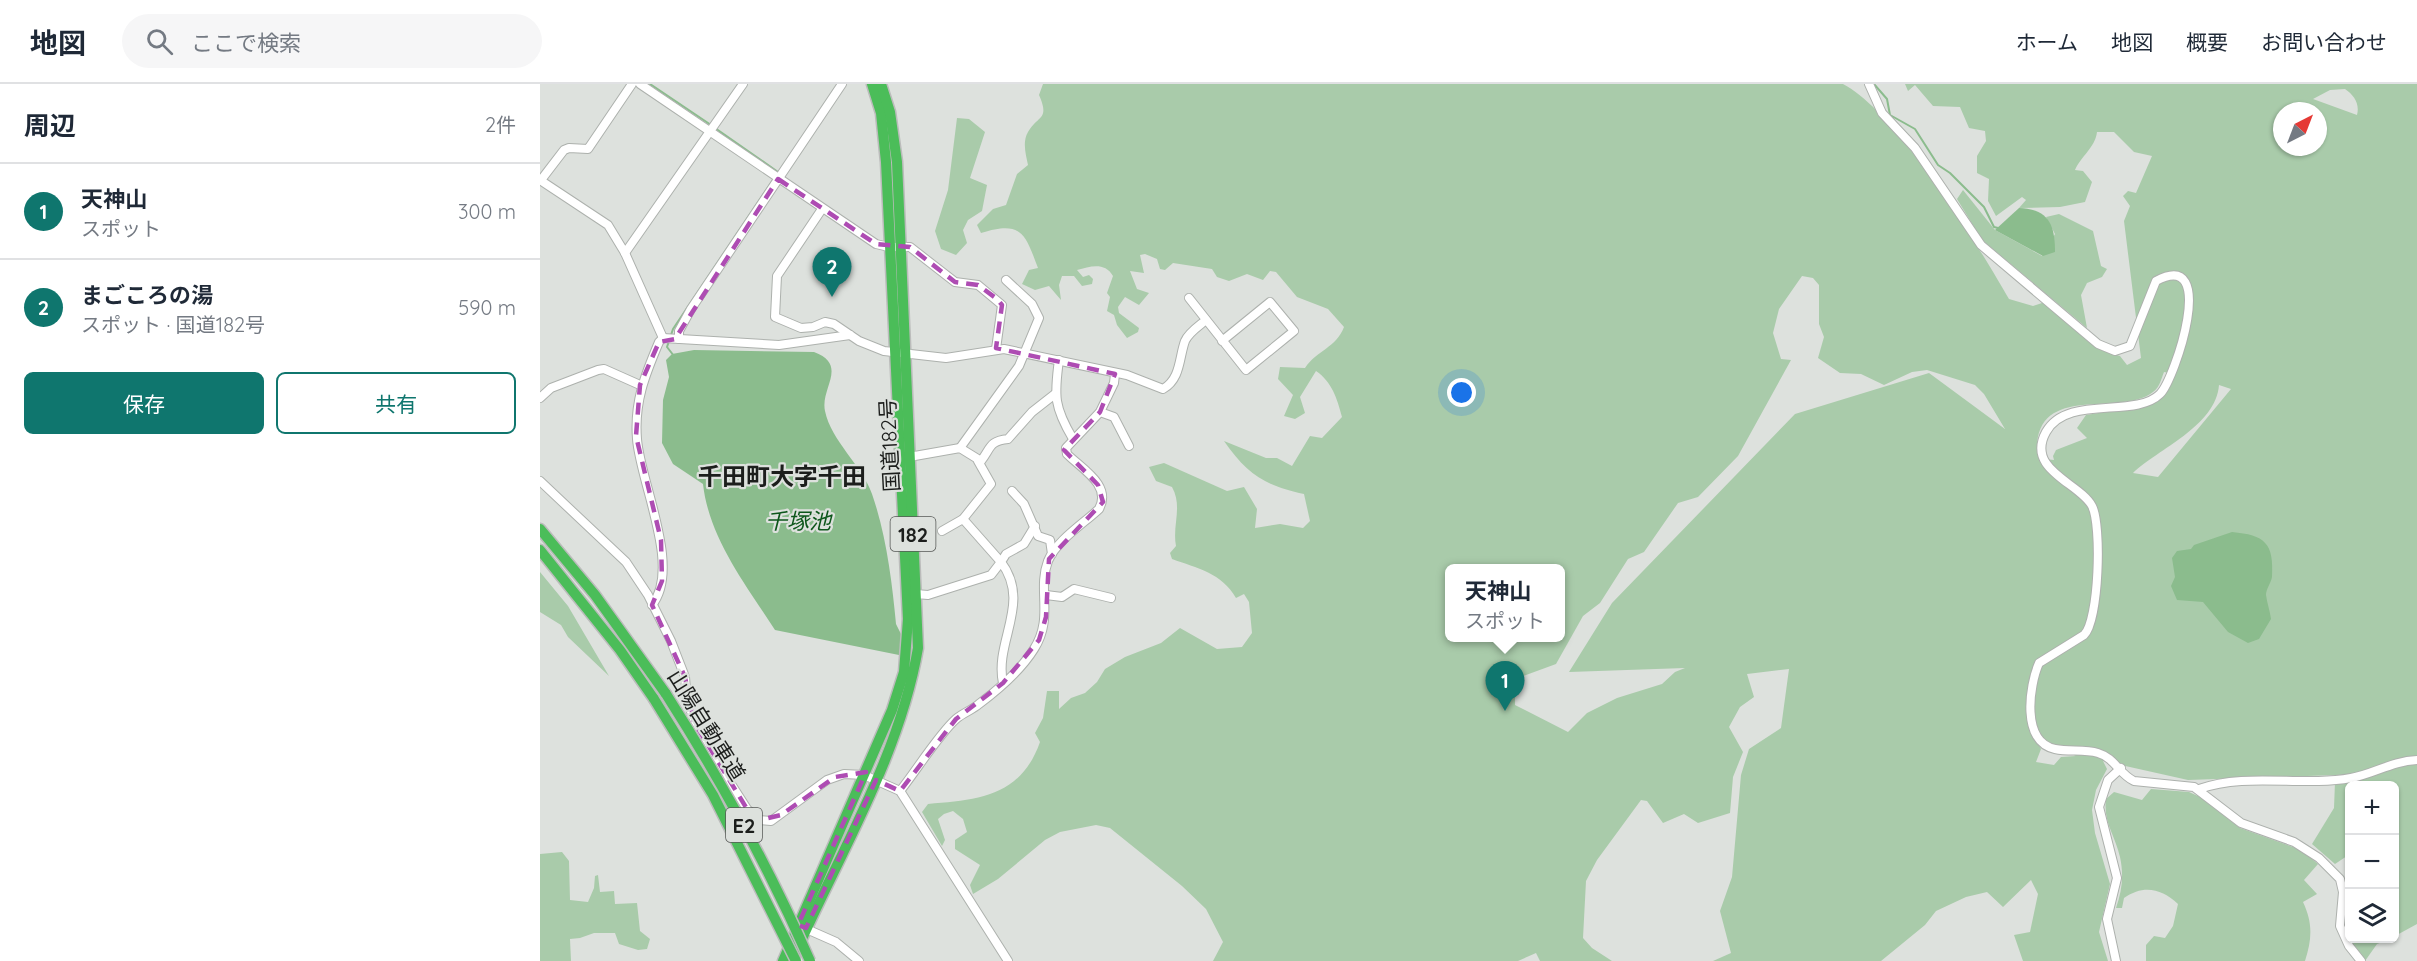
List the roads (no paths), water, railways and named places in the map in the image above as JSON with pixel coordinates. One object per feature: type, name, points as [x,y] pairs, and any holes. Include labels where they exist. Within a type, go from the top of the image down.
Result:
[{"type":"highway","name":"国道182号","points":[[794,961],[802,927],[892,710],[904,672],[908,647],[894,247],[881,113],[872,84]]},
{"type":"highway","name":"国道182号","points":[[881,84],[890,112],[897,162],[894,247]]},
{"type":"highway","name":"国道182号","points":[[783,961],[876,780],[902,712],[918,648],[909,457],[899,352]]},
{"type":"highway","name":"山陽自動車道","points":[[540,529],[596,595],[666,694],[746,828],[810,961]]},
{"type":"highway","name":"山陽自動車道","points":[[540,550],[613,640],[654,699],[713,795],[794,961]]},
{"type":"street","points":[[632,84],[588,149],[564,150],[540,180],[604,220],[625,253],[670,339]]},
{"type":"street","points":[[640,84],[712,128],[778,179],[876,244],[910,247],[955,282],[978,285],[987,295],[997,298],[1002,305],[996,349]]},
{"type":"street","points":[[625,253],[743,84]]},
{"type":"street","points":[[670,339],[842,84]]},
{"type":"street","points":[[1869,84],[1882,114],[1915,148],[1981,245],[2098,344],[2115,351],[2130,346],[2156,281],[2173,276],[2189,286],[2191,300],[2188,314],[2172,370],[2158,396],[2143,402],[2065,414],[2047,430],[2043,443],[2044,456],[2053,473],[2085,497],[2093,507],[2097,522],[2095,612],[2088,631],[2039,663],[2031,695],[2032,721],[2046,745],[2054,749],[2096,752],[2111,759],[2121,768],[2127,778],[2134,781],[2187,785],[2199,789],[2241,823],[2294,842],[2332,870],[2343,887],[2342,932],[2361,961]]},
{"type":"street","points":[[822,209],[777,276],[775,317],[801,328],[825,322],[834,324],[874,349],[946,358],[996,349],[1023,353],[1128,375],[1163,389],[1168,386],[1182,359],[1185,340],[1206,320]]},
{"type":"street","points":[[909,457],[960,448],[1012,377],[1039,318],[1032,304],[1006,280]]},
{"type":"street","points":[[1189,298],[1222,341],[1246,370],[1294,331],[1270,302],[1222,341]]},
{"type":"street","points":[[652,605],[659,596],[662,581],[661,540],[638,447],[640,385],[659,342],[670,339],[779,345],[850,335]]},
{"type":"street","points":[[1059,360],[1054,394],[1064,424],[1073,439]]},
{"type":"street","points":[[540,398],[551,388],[598,369],[604,369],[640,385]]},
{"type":"street","points":[[900,790],[956,719],[1003,684],[1025,661],[1039,640],[1046,617],[1046,569],[1052,554],[1099,509],[1103,502],[1103,494],[1098,484],[1067,454],[1066,448],[1073,439],[1094,422],[1114,383],[1115,374]]},
{"type":"street","points":[[978,461],[984,459],[987,448],[994,441],[1008,440],[1032,412],[1054,394]]},
{"type":"street","points":[[1100,412],[1114,417],[1129,446]]},
{"type":"street","points":[[942,531],[963,519],[991,484],[978,461],[960,448]]},
{"type":"street","points":[[540,481],[626,562],[652,605],[685,677],[693,722],[714,759],[753,815],[760,820],[771,821],[835,777],[852,773],[864,775],[900,790],[1008,961]]},
{"type":"street","points":[[1012,491],[1024,504],[1038,536],[1050,540],[1052,554]]},
{"type":"street","points":[[963,519],[1002,562],[1009,574],[1014,599],[1013,618],[1006,640],[1003,684]]},
{"type":"street","points":[[916,594],[928,595],[991,575],[1006,554],[1024,544],[1035,526]]},
{"type":"street","points":[[1046,596],[1062,597],[1074,589],[1111,598]]},
{"type":"street","points":[[2199,789],[2235,782],[2351,778],[2392,763],[2417,760]]},
{"type":"street","points":[[2116,961],[2107,919],[2117,878],[2099,807],[2108,780],[2121,768]]},
{"type":"street","points":[[802,927],[836,942],[859,961]]},
{"type":"water","points":[[2019,208],[2044,215],[2052,226],[2055,252],[2043,256],[1995,230]]},
{"type":"water","name":"千塚池","points":[[694,350],[814,352],[830,363],[832,370],[826,394],[825,411],[833,433],[867,483],[877,509],[888,558],[896,624],[902,636],[899,655],[775,630],[721,542],[707,504],[703,484],[673,464],[662,443],[663,400],[669,377],[666,360],[672,354]]},
{"type":"water","points":[[2232,532],[2260,539],[2269,549],[2271,556],[2272,577],[2266,595],[2271,619],[2259,639],[2248,643],[2228,632],[2203,602],[2177,600],[2171,586],[2175,577],[2172,558],[2177,551],[2191,549],[2194,545]]},
{"type":"waterway","points":[[650,84],[711,125]]},
{"type":"waterway","points":[[1874,84],[1887,99],[1890,115],[1915,129],[1938,165],[1950,173],[1984,207],[1994,227],[1998,228]]},
{"type":"waterway","points":[[715,128],[778,172]]},
{"type":"waterway","points":[[674,356],[667,347],[673,329],[773,180]]},
{"type":"place","name":"まごころの湯","points":[[832,297]]},
{"type":"place","name":"天神山","points":[[1505,711]]},
{"type":"district","name":"千田町大字千田","points":[[782,476]]}]
